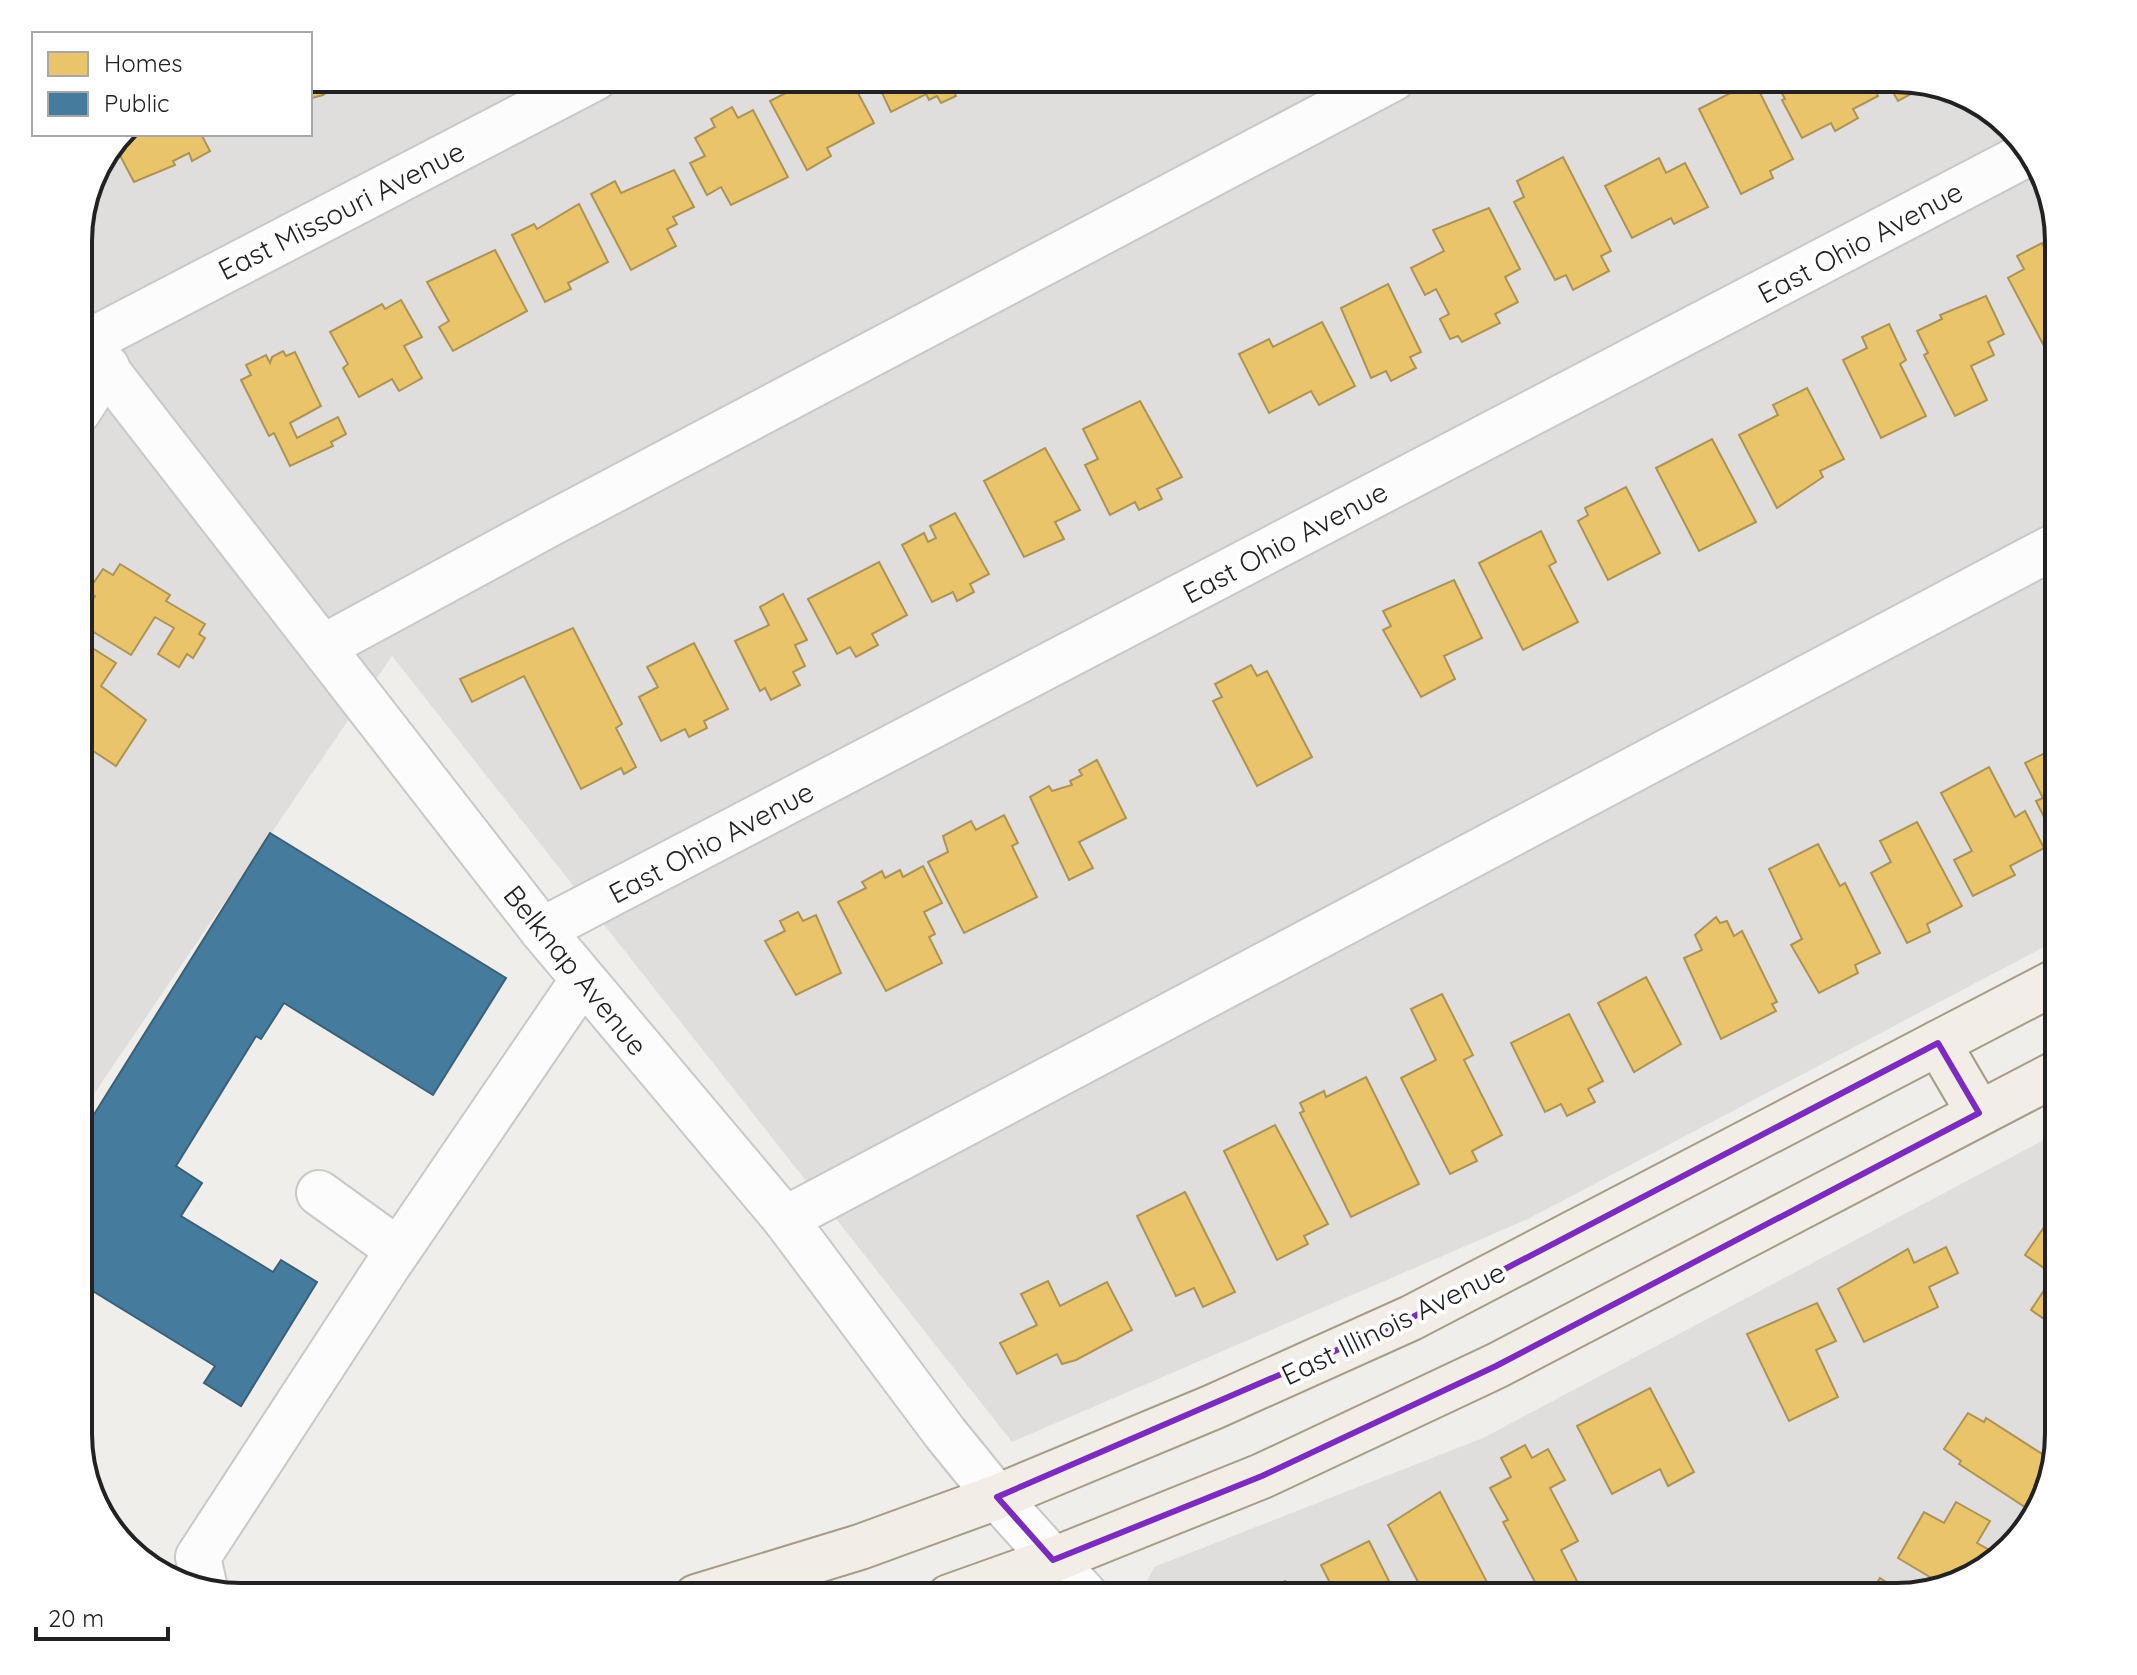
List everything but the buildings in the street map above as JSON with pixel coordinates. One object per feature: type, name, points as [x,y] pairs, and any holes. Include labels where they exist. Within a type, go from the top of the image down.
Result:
[{"type":"main road","name":"East Illinois Avenue","points":[[742,1583],[860,1547],[997,1497],[1213,1407],[1411,1318],[2045,987]]},
{"type":"main road","points":[[1938,1043],[1979,1113]]},
{"type":"main road","points":[[988,1583],[1262,1476],[1496,1366],[2045,1079]]},
{"type":"street","name":"East Missouri Avenue","points":[[92,346],[569,92]]},
{"type":"street","points":[[323,647],[1367,92]]},
{"type":"street","name":"East Ohio Avenue","points":[[542,930],[2020,158]]},
{"type":"street","name":"Belknap Avenue","points":[[92,350],[582,981],[785,1219],[945,1433],[1074,1583]]},
{"type":"street","points":[[785,1219],[2045,551]]},
{"type":"street","points":[[203,1578],[198,1557],[398,1250],[582,981]]},
{"type":"street","points":[[319,1193],[398,1250]]},
{"type":"highlighted area","points":[[1938,1043],[1979,1113],[1496,1366],[1262,1476],[1053,1560],[997,1497],[1411,1318]]},
{"type":"shaded area","points":[[312,92],[1896,92],[1944,100],[1987,123],[2020,158],[2037,193],[2045,231],[2045,946],[1528,1219],[1012,1442],[392,656],[92,1096],[92,231],[97,203],[107,175],[136,136],[312,136]]},
{"type":"shaded area","points":[[2045,1139],[2044,1453],[2037,1482],[2020,1517],[1987,1552],[1962,1568],[1906,1583],[1146,1583],[1154,1567],[1483,1438]]}]
